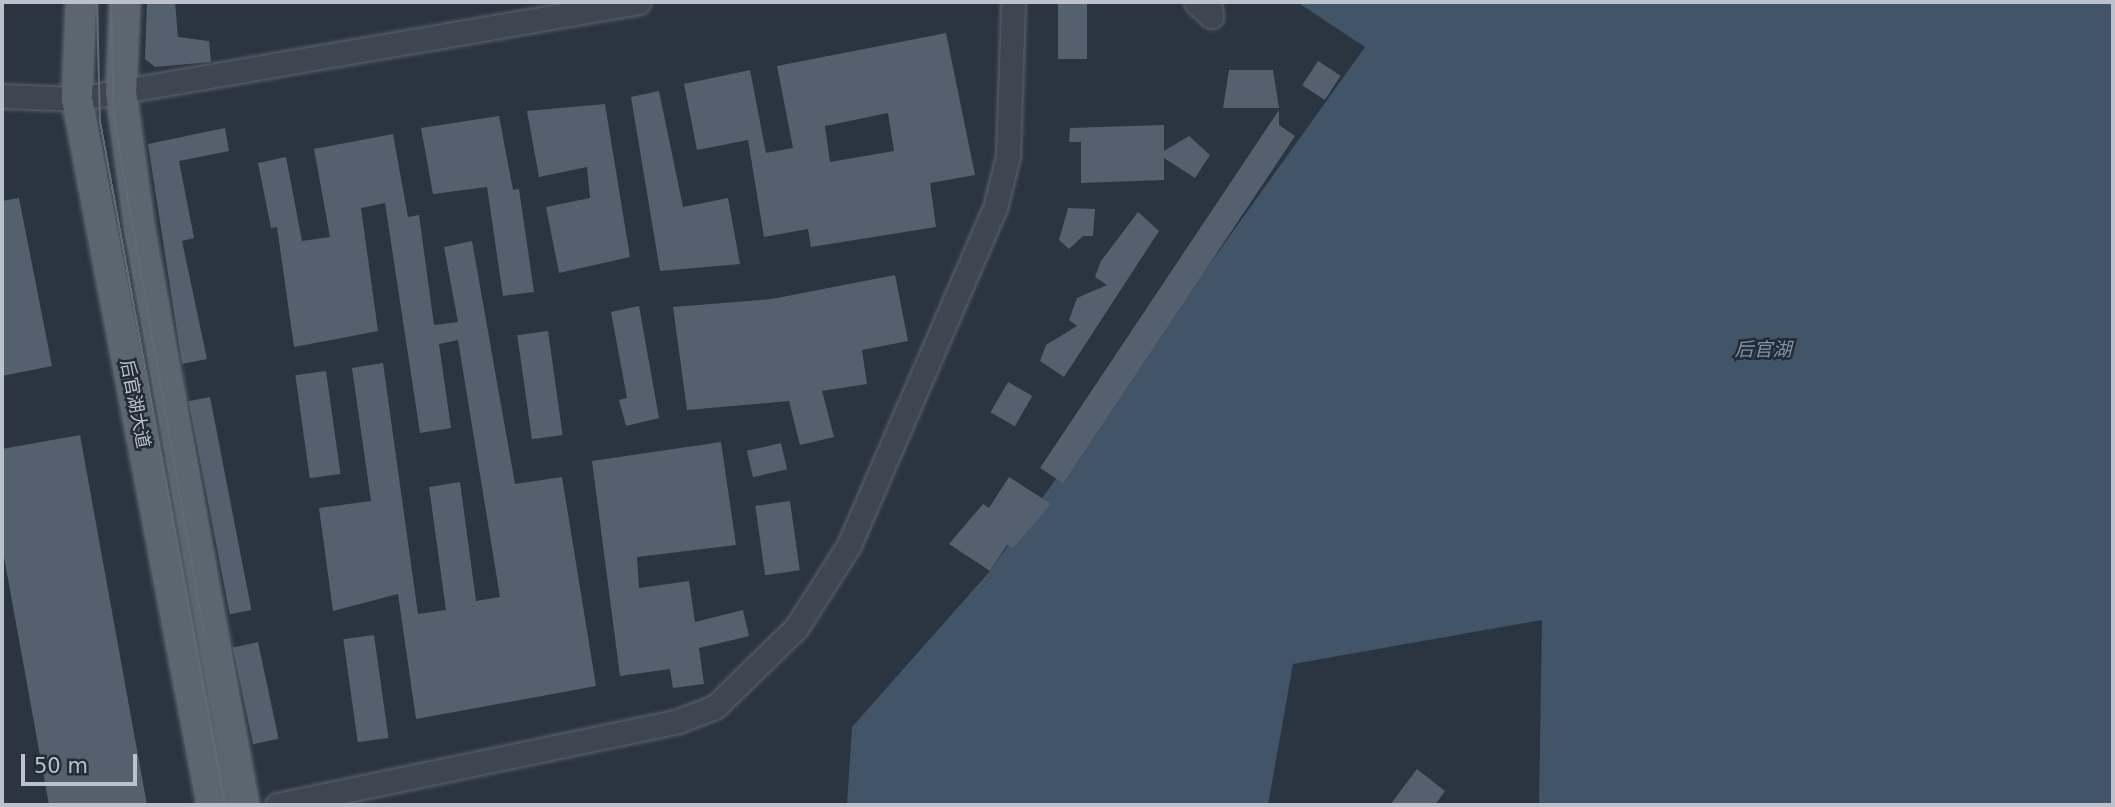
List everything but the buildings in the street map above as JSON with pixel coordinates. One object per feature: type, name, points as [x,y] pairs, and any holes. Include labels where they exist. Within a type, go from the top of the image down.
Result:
[{"type":"main road","name":"后官湖大道","points":[[81,2],[77,99],[212,805]]},
{"type":"main road","name":"后官湖大道","points":[[125,2],[121,92],[244,805]]},
{"type":"street","points":[[2,96],[77,99],[639,2]]},
{"type":"street","points":[[278,805],[678,722],[715,707],[796,628],[849,545],[995,208],[1008,156],[1013,2]]},
{"type":"street","points":[[1196,2],[1211,16],[1209,2]]},
{"type":"water","name":"后官湖","points":[[1297,2],[2113,2],[2113,805],[1539,805],[1542,620],[1293,664],[1268,805],[847,805],[852,727],[990,571],[1365,47]]},
{"type":"tram line","points":[[97,2],[100,121],[225,805]]},
{"type":"tram line","points":[[111,2],[114,119],[204,633]]}]
